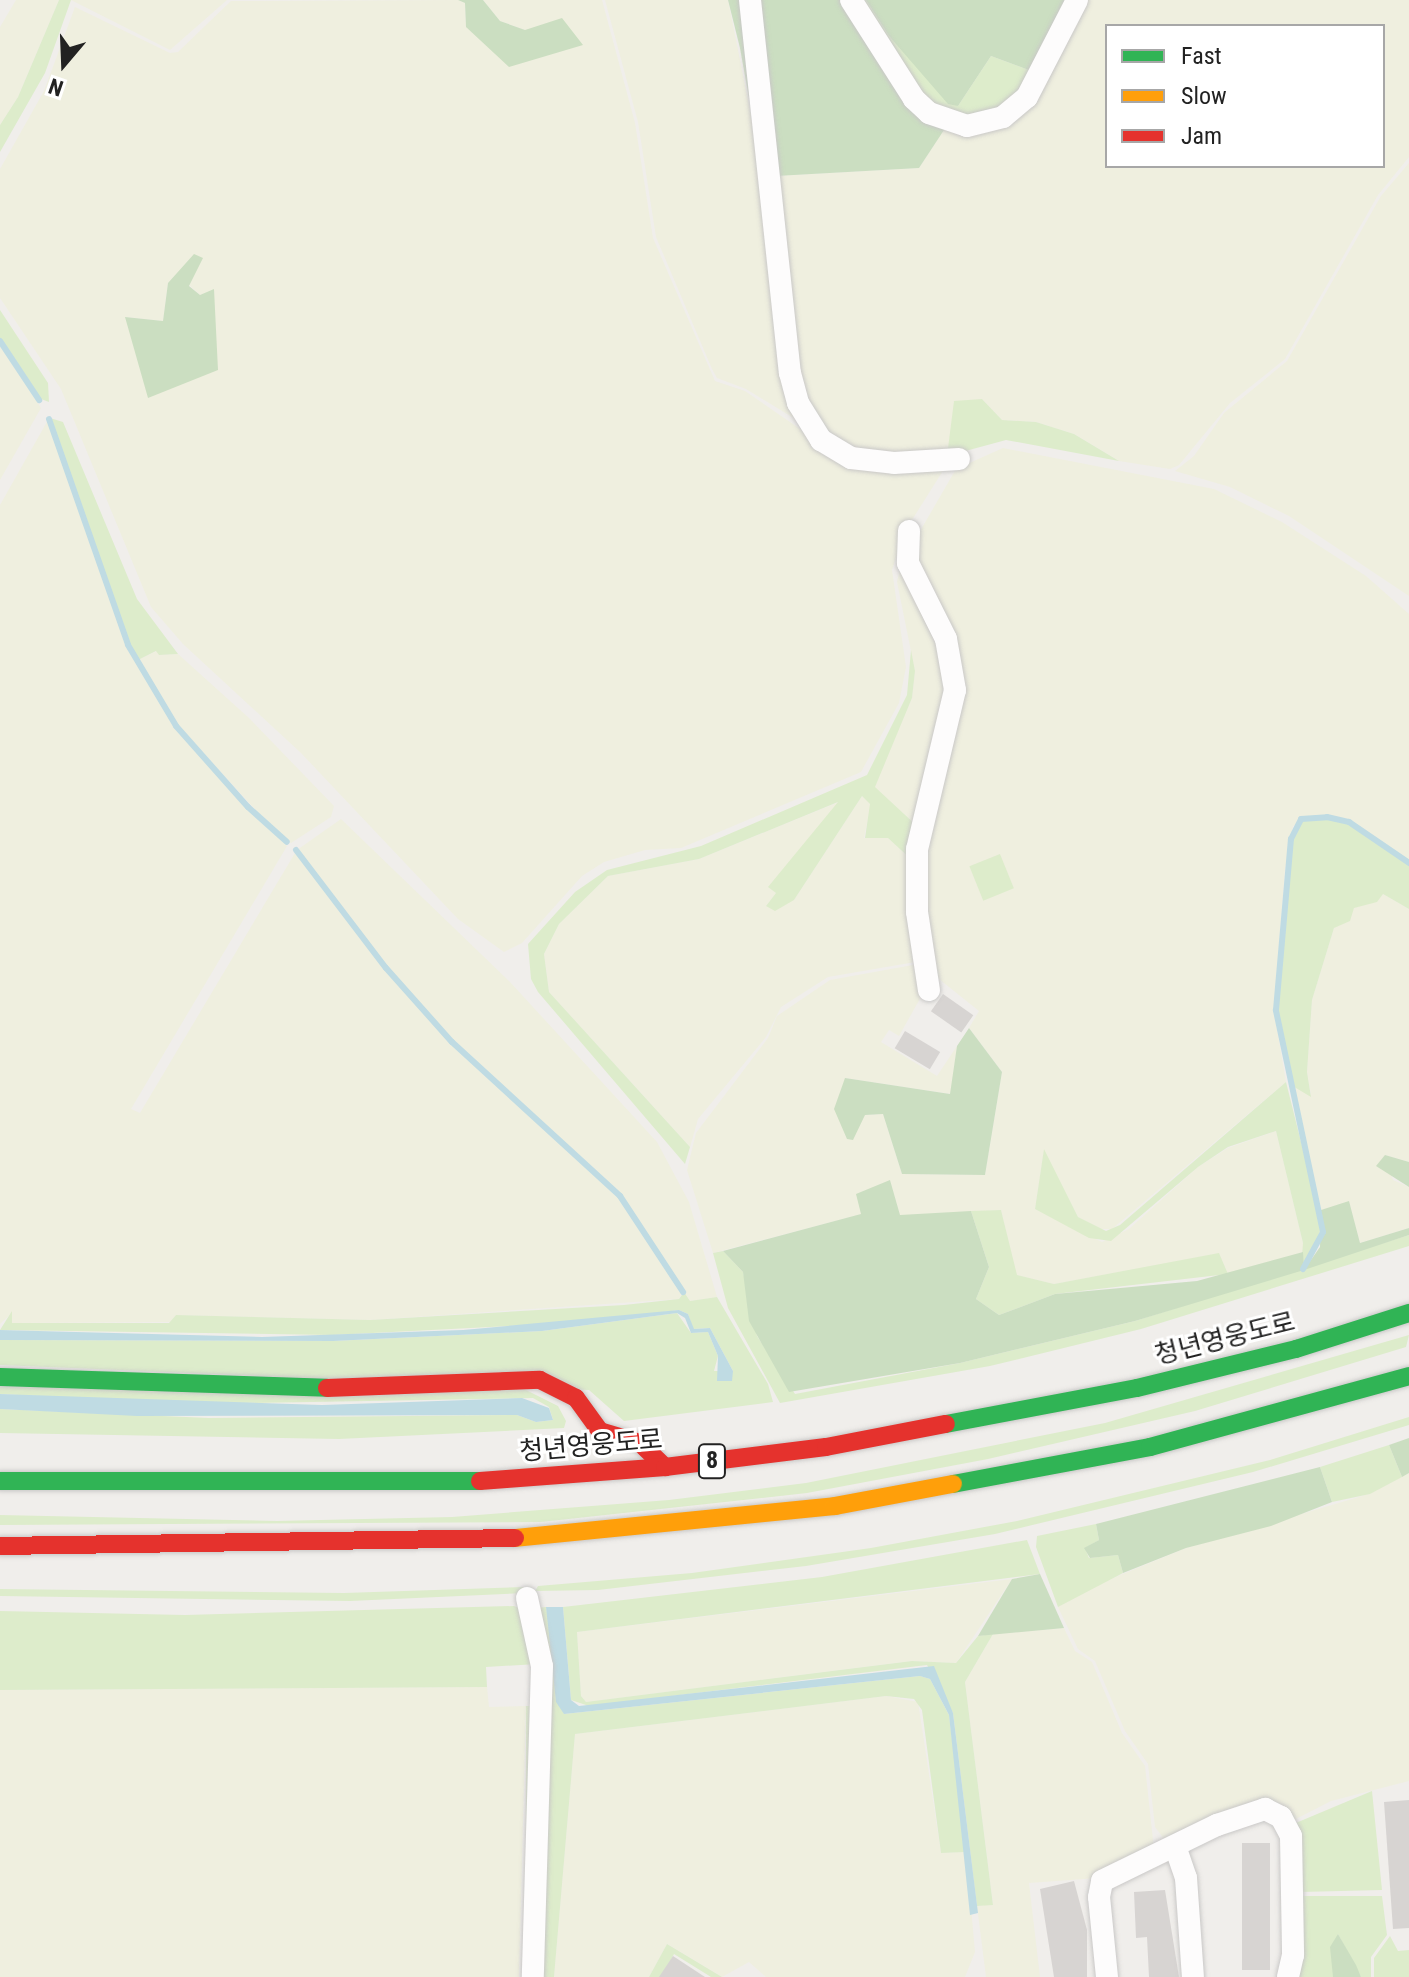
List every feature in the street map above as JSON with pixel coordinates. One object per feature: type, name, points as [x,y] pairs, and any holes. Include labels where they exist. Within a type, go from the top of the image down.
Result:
[{"type":"main road","name":"청년영웅도로","points":[[0,1481],[331,1485],[492,1481],[665,1467],[826,1447],[1137,1388],[1296,1349],[1409,1313]]},
{"type":"main road","name":"8","points":[[0,1546],[495,1540],[671,1526],[835,1506],[1150,1447],[1409,1376]]},
{"type":"main road","points":[[0,1377],[291,1389],[540,1380],[576,1398],[600,1431],[640,1443],[665,1467]]},
{"type":"street","points":[[750,0],[790,373],[798,403],[821,440],[851,458],[894,463],[959,459]]},
{"type":"street","points":[[851,0],[914,99],[929,113],[967,126],[1003,117],[1027,97],[1077,0]]},
{"type":"street","points":[[909,531],[908,563],[946,639],[955,690],[917,849],[917,912],[929,990]]},
{"type":"street","points":[[527,1598],[542,1666],[533,1977]]},
{"type":"street","points":[[1107,1977],[1099,1897],[1102,1881],[1257,1810],[1281,1817],[1291,1836],[1293,1955],[1288,1977]]},
{"type":"street","points":[[1175,1846],[1186,1878],[1193,1977]]},
{"type":"green space","points":[[16,0],[59,0],[18,97],[0,125],[0,27]]},
{"type":"green space","points":[[59,0],[71,0],[45,73],[0,152],[0,125],[18,97]]},
{"type":"green space","points":[[71,0],[227,0],[170,50]]},
{"type":"green space","points":[[458,0],[465,3],[466,27],[525,30],[500,21],[483,0],[602,0],[635,123],[653,238],[715,381],[745,391],[819,442],[946,466],[905,531],[892,570],[906,667],[899,703],[861,772],[681,848],[645,850],[604,862],[582,876],[522,943],[504,952],[458,919],[301,753],[183,644],[151,607],[61,389],[0,298],[0,169],[44,91],[75,7],[170,53],[178,52],[231,1]],"holes":[[[202,258],[189,285],[200,295],[214,290],[149,398],[126,317],[163,321],[168,283]]]},
{"type":"green space","points":[[458,0],[483,0],[500,21],[525,30],[562,18],[583,45],[509,67],[466,27],[465,3]]},
{"type":"green space","points":[[605,0],[728,0],[762,170],[802,423],[746,389],[717,378],[712,369],[656,237],[638,122]]},
{"type":"green space","points":[[728,0],[748,0],[762,170],[740,48]]},
{"type":"green space","points":[[754,0],[846,0],[946,127],[919,168],[776,176]]},
{"type":"green space","points":[[852,0],[866,0],[889,36],[958,106],[991,56],[1037,73],[984,122],[929,112]]},
{"type":"green space","points":[[866,0],[1075,0],[1037,73],[991,56],[958,106],[948,104],[889,36]]},
{"type":"green space","points":[[1082,0],[1409,0],[1409,157],[1378,195],[1285,359],[1230,403],[1179,465],[1170,469],[1119,461],[1074,434],[1036,422],[1002,420],[982,399],[947,456],[919,458],[833,445],[802,401],[776,176],[919,168],[946,127],[985,128]]},
{"type":"green space","points":[[1409,163],[1409,596],[1289,516],[1230,487],[1175,471],[1194,456],[1224,413],[1287,361],[1381,196]]},
{"type":"green space","points":[[194,254],[203,258],[189,286],[200,295],[214,289],[218,370],[148,398],[125,317],[163,321],[168,283]]},
{"type":"green space","points":[[0,310],[48,383],[49,402],[41,399],[0,338]]},
{"type":"green space","points":[[0,343],[41,408],[0,480]]},
{"type":"green space","points":[[982,399],[1002,420],[1036,422],[1074,434],[1119,461],[1006,440],[947,456],[954,401]]},
{"type":"green space","points":[[50,418],[63,422],[137,599],[178,654],[159,655],[156,651],[138,660],[129,645]]},
{"type":"green space","points":[[48,420],[126,646],[175,727],[287,846],[131,1109],[140,1113],[295,853],[451,1042],[619,1197],[682,1293],[679,1299],[370,1320],[176,1315],[170,1322],[11,1323],[12,1313],[0,1324],[0,505]]},
{"type":"green space","points":[[1003,448],[1214,489],[1282,522],[1366,576],[1409,614],[1409,862],[1349,821],[1312,816],[1293,826],[1285,869],[1274,1011],[1286,1082],[1112,1229],[1099,1229],[1078,1217],[1044,1151],[1035,1209],[1102,1242],[1129,1229],[1198,1167],[1228,1148],[1276,1131],[1303,1252],[1273,1263],[1228,1274],[1219,1254],[1054,1284],[1016,1275],[1001,1210],[900,1216],[890,1181],[862,1214],[713,1253],[687,1170],[696,1133],[768,1038],[777,1016],[830,980],[924,963],[926,988],[899,1036],[889,1030],[881,1042],[937,1076],[957,1046],[951,1094],[845,1078],[865,1115],[883,1114],[902,1174],[985,1175],[1002,1072],[969,1028],[979,1011],[934,975],[923,873],[963,699],[912,545],[956,469]]},
{"type":"green space","points":[[903,556],[949,665],[917,826],[874,787],[912,698],[915,671],[897,582]]},
{"type":"green space","points":[[911,650],[915,671],[912,698],[875,787],[917,826],[914,862],[888,838],[865,838],[870,804],[862,796],[794,900],[775,911],[766,906],[776,893],[768,887],[838,802],[699,859],[608,876],[559,924],[544,954],[549,992],[690,1147],[685,1164],[538,992],[531,979],[528,944],[575,892],[607,870],[701,846],[867,775],[907,695]]},
{"type":"green space","points":[[157,651],[160,655],[178,654],[249,718],[334,806],[331,817],[291,843],[272,828],[178,725],[138,660]]},
{"type":"green space","points":[[862,796],[871,804],[864,838],[888,838],[914,862],[921,961],[828,977],[781,1007],[766,1037],[698,1119],[690,1147],[549,992],[544,954],[559,924],[608,876],[699,859],[839,802],[769,887],[776,893],[766,906],[794,900]]},
{"type":"green space","points":[[1327,818],[1348,824],[1409,865],[1409,909],[1383,894],[1377,902],[1354,908],[1350,921],[1334,928],[1312,1000],[1307,1072],[1311,1097],[1291,1085],[1278,1011],[1292,839],[1302,821]]},
{"type":"green space","points":[[341,819],[510,982],[657,1142],[689,1202],[717,1297],[690,1301],[621,1195],[453,1040],[387,967],[297,850]]},
{"type":"green space","points":[[1000,854],[1014,888],[983,901],[969,866]]},
{"type":"green space","points":[[1383,894],[1409,909],[1409,1162],[1385,1155],[1393,1180],[1409,1187],[1409,1228],[1360,1243],[1349,1202],[1321,1210],[1291,1085],[1311,1095],[1307,1072],[1312,1000],[1334,928],[1354,908]]},
{"type":"green space","points":[[969,1028],[1002,1072],[985,1175],[902,1174],[883,1114],[865,1115],[853,1140],[847,1139],[834,1109],[845,1078],[950,1094],[957,1046]]},
{"type":"green space","points":[[1286,1082],[1321,1222],[1318,1246],[1301,1269],[1303,1243],[1276,1131],[1228,1147],[1198,1167],[1111,1241],[1089,1238],[1035,1209],[1044,1149],[1078,1217],[1106,1231],[1120,1225]]},
{"type":"green space","points":[[1385,1155],[1409,1162],[1409,1187],[1376,1166]]},
{"type":"green space","points":[[890,1180],[900,1215],[971,1211],[989,1267],[976,1299],[999,1315],[1055,1294],[1197,1281],[1303,1252],[1304,1270],[1135,1321],[960,1363],[789,1392],[749,1321],[743,1272],[723,1251],[861,1214],[856,1194]]},
{"type":"green space","points":[[1349,1201],[1360,1243],[1409,1228],[1409,1235],[1304,1270],[1320,1247],[1321,1210]]},
{"type":"green space","points":[[1001,1210],[1017,1275],[1054,1284],[1219,1253],[1228,1274],[1055,1294],[999,1315],[976,1299],[989,1267],[971,1211]]},
{"type":"green space","points":[[1409,1235],[1409,1246],[1141,1329],[990,1366],[780,1403],[728,1308],[713,1253],[723,1251],[743,1272],[757,1336],[795,1394],[960,1363],[1135,1321]]},
{"type":"green space","points":[[684,1292],[690,1301],[717,1297],[768,1384],[773,1402],[624,1421],[589,1390],[0,1365],[0,1340],[333,1341],[542,1331],[677,1313],[691,1333],[708,1332],[718,1356],[714,1371],[733,1371],[710,1328],[693,1329],[688,1314],[679,1310],[587,1322],[333,1335],[0,1330],[12,1311],[12,1323],[169,1323],[176,1315],[370,1320],[624,1305],[679,1299]]},
{"type":"green space","points":[[1409,1335],[1406,1347],[1195,1411],[988,1459],[807,1493],[541,1522],[0,1525],[0,1515],[277,1521],[452,1517],[669,1500],[806,1483],[1105,1423]]},
{"type":"green space","points":[[0,1387],[526,1390],[558,1406],[566,1421],[564,1428],[339,1439],[0,1433],[0,1409],[209,1418],[517,1415],[536,1422],[553,1420],[549,1407],[533,1398],[191,1404],[0,1394]]},
{"type":"green space","points":[[1409,1417],[1409,1425],[1253,1472],[995,1534],[806,1566],[598,1590],[535,1591],[538,1586],[692,1573],[871,1548],[1017,1521],[1270,1460]]},
{"type":"green space","points":[[1409,1438],[1409,1473],[1402,1477],[1389,1445]]},
{"type":"green space","points":[[1389,1445],[1402,1477],[1370,1494],[1332,1502],[1320,1467]]},
{"type":"green space","points":[[1320,1467],[1332,1502],[1271,1526],[1186,1548],[1123,1573],[1118,1555],[1090,1558],[1084,1548],[1099,1540],[1096,1524]]},
{"type":"green space","points":[[1409,1473],[1409,1781],[1331,1801],[1290,1822],[1280,1813],[1167,1843],[1155,1827],[1148,1764],[1125,1731],[1095,1661],[1078,1649],[1058,1607],[1096,1585],[1186,1548],[1369,1494]]},
{"type":"green space","points":[[1096,1524],[1099,1540],[1085,1548],[1089,1558],[1118,1555],[1123,1573],[1058,1607],[1036,1547],[1037,1536]]},
{"type":"green space","points":[[1027,1540],[1040,1574],[577,1632],[581,1696],[586,1702],[912,1661],[956,1663],[978,1636],[993,1634],[965,1682],[993,1905],[977,1906],[953,1713],[927,1665],[589,1706],[571,1700],[563,1607],[822,1577]]},
{"type":"green space","points":[[1040,1574],[1064,1628],[978,1636],[1012,1579]]},
{"type":"green space","points":[[1012,1579],[956,1663],[912,1661],[586,1702],[581,1696],[577,1632]]},
{"type":"green space","points":[[524,1587],[526,1593],[350,1601],[0,1596],[0,1589],[344,1593]]},
{"type":"green space","points":[[514,1606],[521,1609],[538,1664],[486,1667],[487,1687],[0,1690],[0,1611],[185,1615]]},
{"type":"green space","points":[[546,1607],[564,1714],[920,1676],[930,1679],[949,1715],[966,1852],[941,1853],[922,1710],[914,1699],[886,1696],[575,1734],[554,1977],[540,1977],[537,1608]]},
{"type":"green space","points":[[1064,1628],[1075,1651],[1092,1662],[1122,1733],[1145,1766],[1154,1849],[1097,1878],[1029,1883],[1040,1977],[986,1977],[977,1906],[993,1904],[965,1682],[993,1634]]},
{"type":"green space","points":[[487,1687],[489,1707],[526,1706],[519,1977],[0,1977],[0,1690]]},
{"type":"green space","points":[[886,1696],[918,1702],[941,1853],[966,1852],[975,1952],[965,1977],[766,1977],[749,1962],[722,1977],[667,1944],[649,1977],[554,1977],[575,1734]]},
{"type":"green space","points":[[526,1706],[536,1706],[536,1977],[526,1977]]},
{"type":"green space","points":[[1372,1791],[1382,1890],[1300,1892],[1291,1825]]},
{"type":"green space","points":[[1299,1896],[1382,1896],[1387,1935],[1371,1957],[1371,1977],[1361,1977],[1338,1934],[1333,1977],[1294,1977]]},
{"type":"green space","points":[[1338,1934],[1361,1977],[1333,1977],[1330,1947]]},
{"type":"green space","points":[[1390,1936],[1398,1951],[1409,1950],[1409,1977],[1374,1977],[1374,1958]]},
{"type":"green space","points":[[667,1944],[722,1977],[711,1977],[674,1954],[662,1977],[649,1977]]},
{"type":"water","points":[[679,1310],[688,1314],[694,1329],[710,1328],[733,1371],[732,1381],[717,1381],[718,1356],[708,1332],[691,1333],[685,1318],[677,1313],[542,1331],[333,1341],[0,1340],[0,1330],[262,1337],[463,1330]]},
{"type":"water","points":[[0,1394],[322,1405],[522,1398],[549,1408],[553,1420],[536,1422],[517,1415],[137,1416],[0,1409]]},
{"type":"water","points":[[546,1607],[563,1607],[571,1700],[579,1706],[934,1666],[953,1713],[978,1913],[970,1915],[949,1715],[930,1679],[920,1676],[564,1714],[556,1702]]},
{"type":"building","points":[[943,994],[973,1015],[961,1032],[931,1011]]},
{"type":"building","points":[[905,1031],[940,1052],[930,1069],[895,1048]]},
{"type":"building","points":[[1409,1800],[1409,1928],[1393,1929],[1384,1802]]},
{"type":"building","points":[[1242,1843],[1270,1843],[1270,1970],[1242,1970]]},
{"type":"building","points":[[1074,1881],[1087,1930],[1087,1977],[1054,1977],[1040,1889]]},
{"type":"building","points":[[1165,1890],[1179,1977],[1149,1977],[1147,1937],[1136,1938],[1134,1892]]},
{"type":"building","points":[[673,1956],[705,1977],[659,1977]]},
{"type":"waterway","points":[[0,341],[39,400]]},
{"type":"waterway","points":[[49,419],[128,645],[176,726],[248,807],[287,842]]},
{"type":"waterway","points":[[1303,1269],[1323,1232],[1276,1010],[1291,839],[1301,819],[1327,817],[1349,822],[1409,863]]},
{"type":"waterway","points":[[296,850],[386,968],[452,1042],[620,1196],[683,1292]]},
{"type":"traffic: fast","points":[[946,1424],[1137,1388],[1296,1349],[1409,1313]]},
{"type":"traffic: fast","points":[[953,1484],[1150,1447],[1409,1376]]},
{"type":"traffic: fast","points":[[0,1377],[327,1388]]},
{"type":"traffic: fast","points":[[0,1481],[480,1481]]},
{"type":"traffic: slow","points":[[515,1538],[835,1506],[953,1484]]},
{"type":"traffic: jam","points":[[327,1388],[540,1380],[576,1398],[600,1431],[640,1443],[665,1467]]},
{"type":"traffic: jam","points":[[480,1481],[665,1467],[826,1447],[946,1424]]},
{"type":"traffic: jam","points":[[0,1546],[515,1538]]}]
